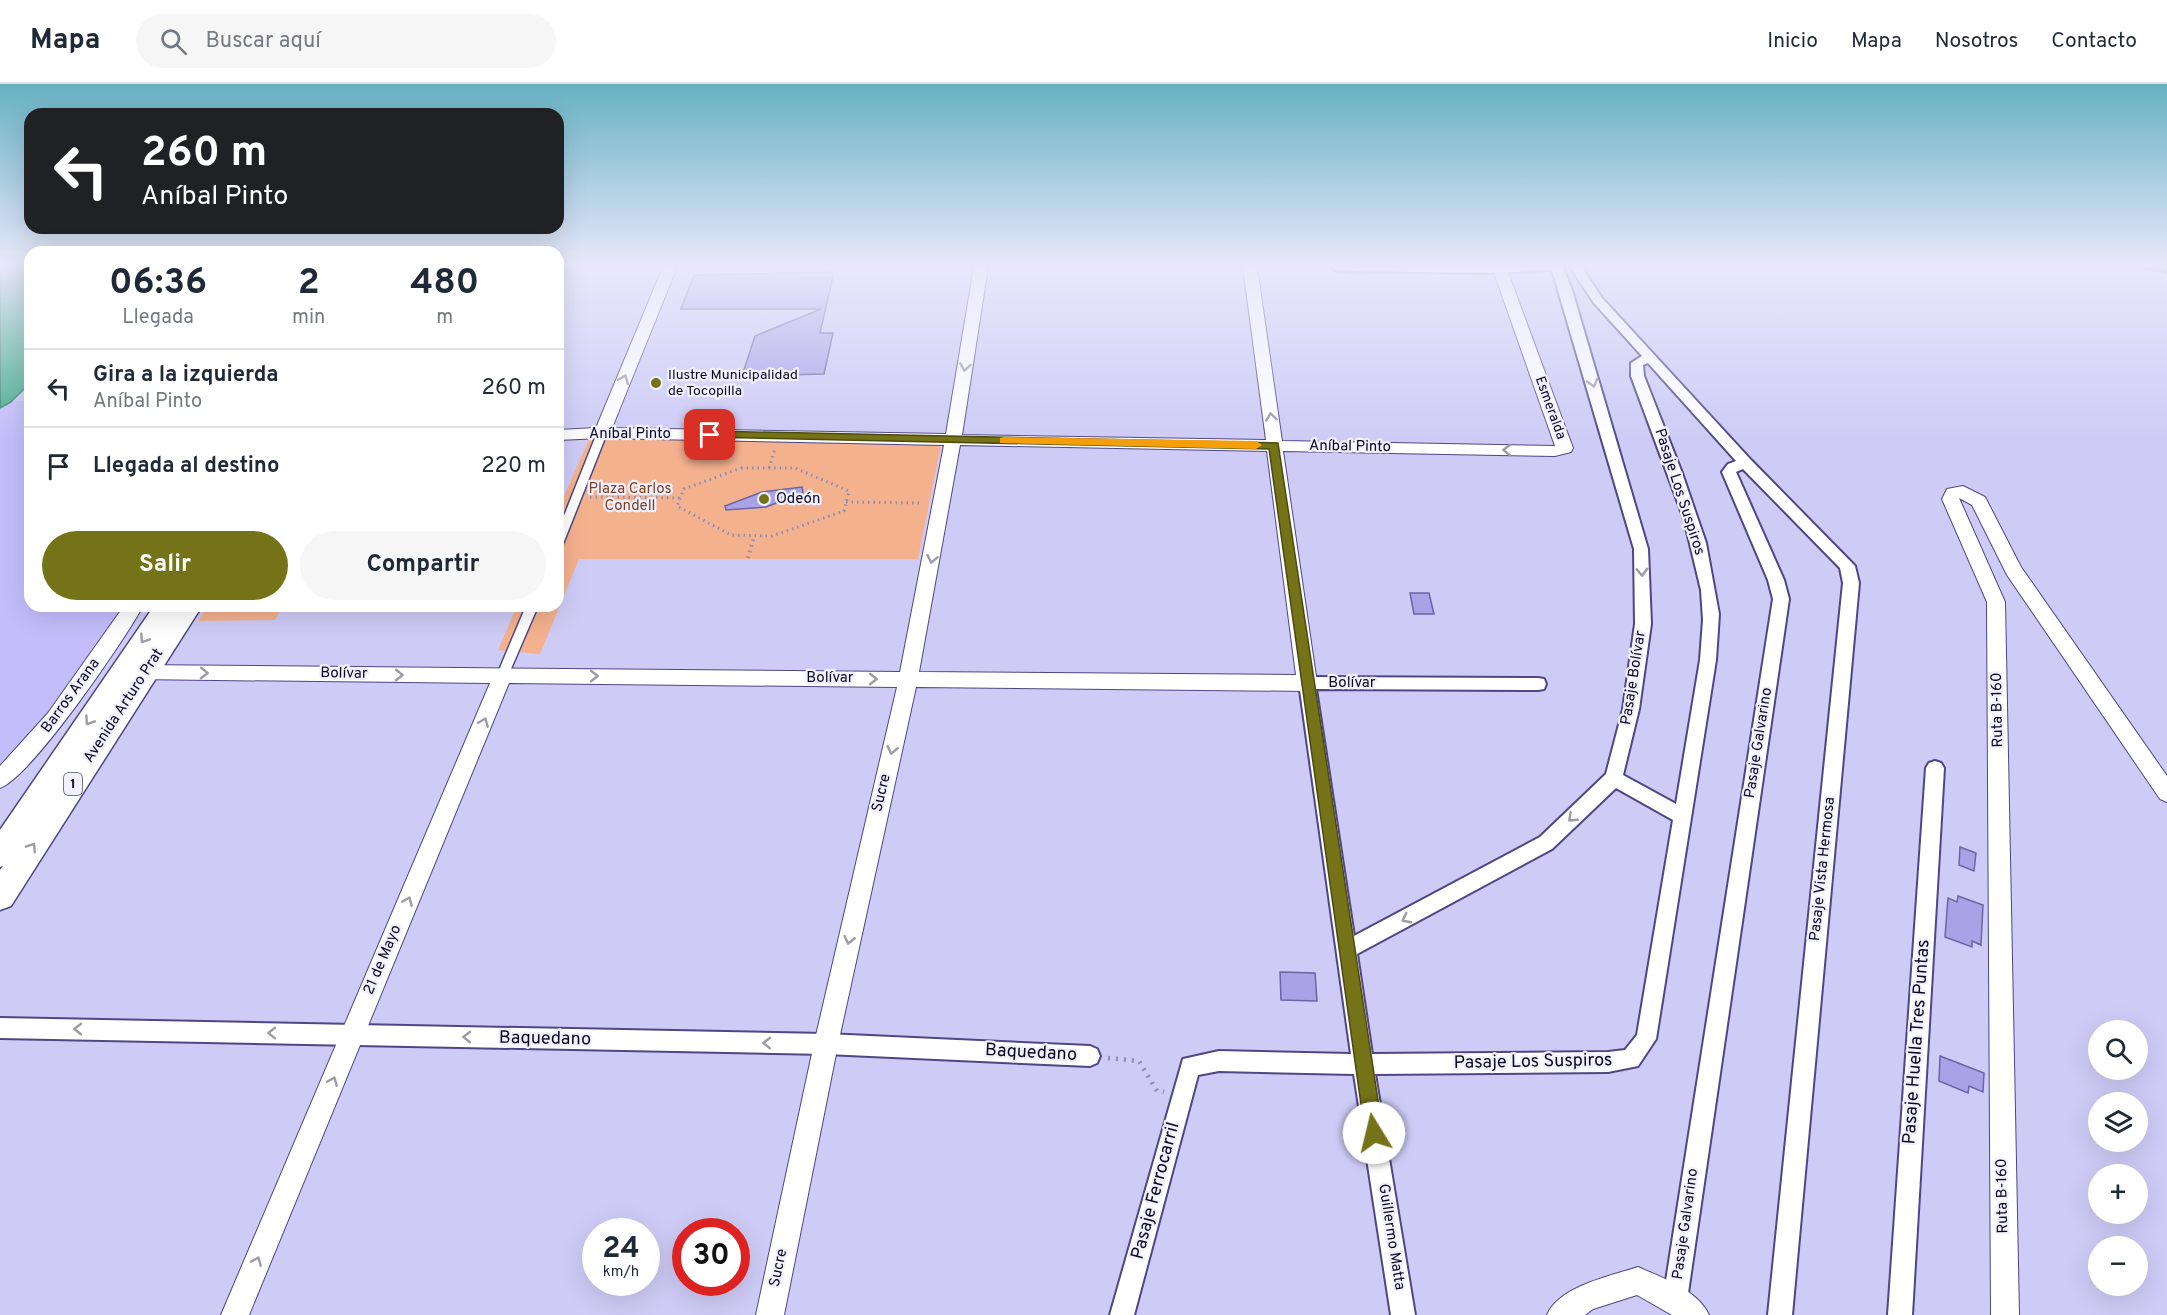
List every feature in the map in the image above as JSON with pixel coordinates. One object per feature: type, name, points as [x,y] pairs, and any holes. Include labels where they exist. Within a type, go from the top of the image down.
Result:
[{"type":"highway","name":"Avenida Arturo Prat","points":[[0,896],[134,672],[164,612]]},
{"type":"highway","name":"Avenida Arturo Prat","points":[[0,854],[134,672],[184,612]]},
{"type":"street","points":[[564,530],[646,324]]},
{"type":"street","name":"Sucre","points":[[770,1315],[826,1044],[908,679],[943,503],[972,324]]},
{"type":"street","name":"Guillermo Matta","points":[[1258,324],[1346,950],[1403,1315]]},
{"type":"street","name":"Esmeralda","points":[[1520,324],[1565,447]]},
{"type":"street","name":"Pasaje Bolívar","points":[[1576,324],[1641,549],[1643,624],[1631,709],[1614,778]]},
{"type":"street","points":[[1620,324],[1746,463]]},
{"type":"street","name":"Pasaje Los Suspiros","points":[[1363,1064],[1608,1062],[1631,1059],[1646,1039],[1708,660],[1711,615],[1705,573],[1686,505],[1636,375],[1637,363],[1650,358]]},
{"type":"street","name":"Aníbal Pinto","points":[[564,435],[602,433],[1555,451],[1565,447]]},
{"type":"street","name":"Pasaje Galvarino","points":[[1685,1307],[1781,599],[1776,579],[1729,472],[1733,467],[1746,463]]},
{"type":"street","name":"Pasaje Vista Hermosa","points":[[1746,463],[1847,566],[1851,583],[1780,1315]]},
{"type":"street","name":"Ruta B-160","points":[[2005,1315],[1996,602],[1957,518],[1950,499],[1953,493],[1970,494],[1979,501],[2013,570],[2167,793]]},
{"type":"street","name":"Barros Arana","points":[[0,779],[25,756],[68,703],[130,612]]},
{"type":"street","name":"21 de Mayo","points":[[235,1315],[529,612]]},
{"type":"street","name":"Bolívar","points":[[134,672],[1538,684]]},
{"type":"street","name":"Pasaje Huella Tres Puntas","points":[[1900,1315],[1935,768]]},
{"type":"street","points":[[1346,950],[1546,843],[1614,778],[1681,816]]},
{"type":"street","name":"Baquedano","points":[[0,1028],[826,1044],[1090,1056]]},
{"type":"street","name":"Pasaje Ferrocarril","points":[[1122,1315],[1190,1066],[1219,1061],[1363,1064]]},
{"type":"street","points":[[1561,1315],[1586,1298],[1638,1281],[1685,1307]]},
{"type":"path","points":[[741,468],[795,468],[849,491],[846,502],[844,511],[772,536],[731,536],[677,506],[684,489],[741,468]]},
{"type":"path","points":[[578,497],[681,498]]},
{"type":"path","points":[[846,502],[943,503]]},
{"type":"path","points":[[748,558],[754,536]]},
{"type":"path","points":[[1090,1056],[1139,1061],[1157,1091],[1182,1096]]},
{"type":"shaded area","points":[[0,324],[24,324],[24,389],[11,402],[0,408]]},
{"type":"shaded area","points":[[24,401],[24,612],[120,612],[64,693],[15,753],[0,765],[0,408],[11,402]]},
{"type":"green space","name":"Plaza Carlos Condell","points":[[590,437],[942,441],[918,559],[579,559],[564,596],[564,496]]},
{"type":"green space","points":[[203,612],[280,612],[275,620],[198,621]]},
{"type":"green space","name":"Plaza Carlos Condell","points":[[514,612],[557,612],[540,654],[498,650]]},
{"type":"building","points":[[783,324],[822,324],[820,333],[833,333],[824,374],[742,376],[755,336]]},
{"type":"building","points":[[802,487],[803,493],[766,507],[726,510],[725,506],[762,492]]},
{"type":"building","points":[[1410,593],[1429,593],[1434,614],[1414,614]]},
{"type":"building","points":[[1960,847],[1976,853],[1974,871],[1959,865]]},
{"type":"building","points":[[1958,896],[1983,905],[1981,945],[1972,941],[1972,947],[1945,937],[1948,898],[1957,902]]},
{"type":"building","points":[[1280,972],[1315,973],[1317,1001],[1281,1000]]},
{"type":"building","points":[[1940,1056],[1984,1073],[1983,1092],[1969,1086],[1968,1093],[1939,1081]]},
{"type":"slow traffic","points":[[1004,440],[1256,445]]},
{"type":"place","name":"Ilustre Municipalidad de Tocopilla","points":[[656,383]]},
{"type":"place","name":"Odeón","points":[[764,499]]},
{"type":"route","points":[[710,435],[1274,445],[1374,1133]]}]
